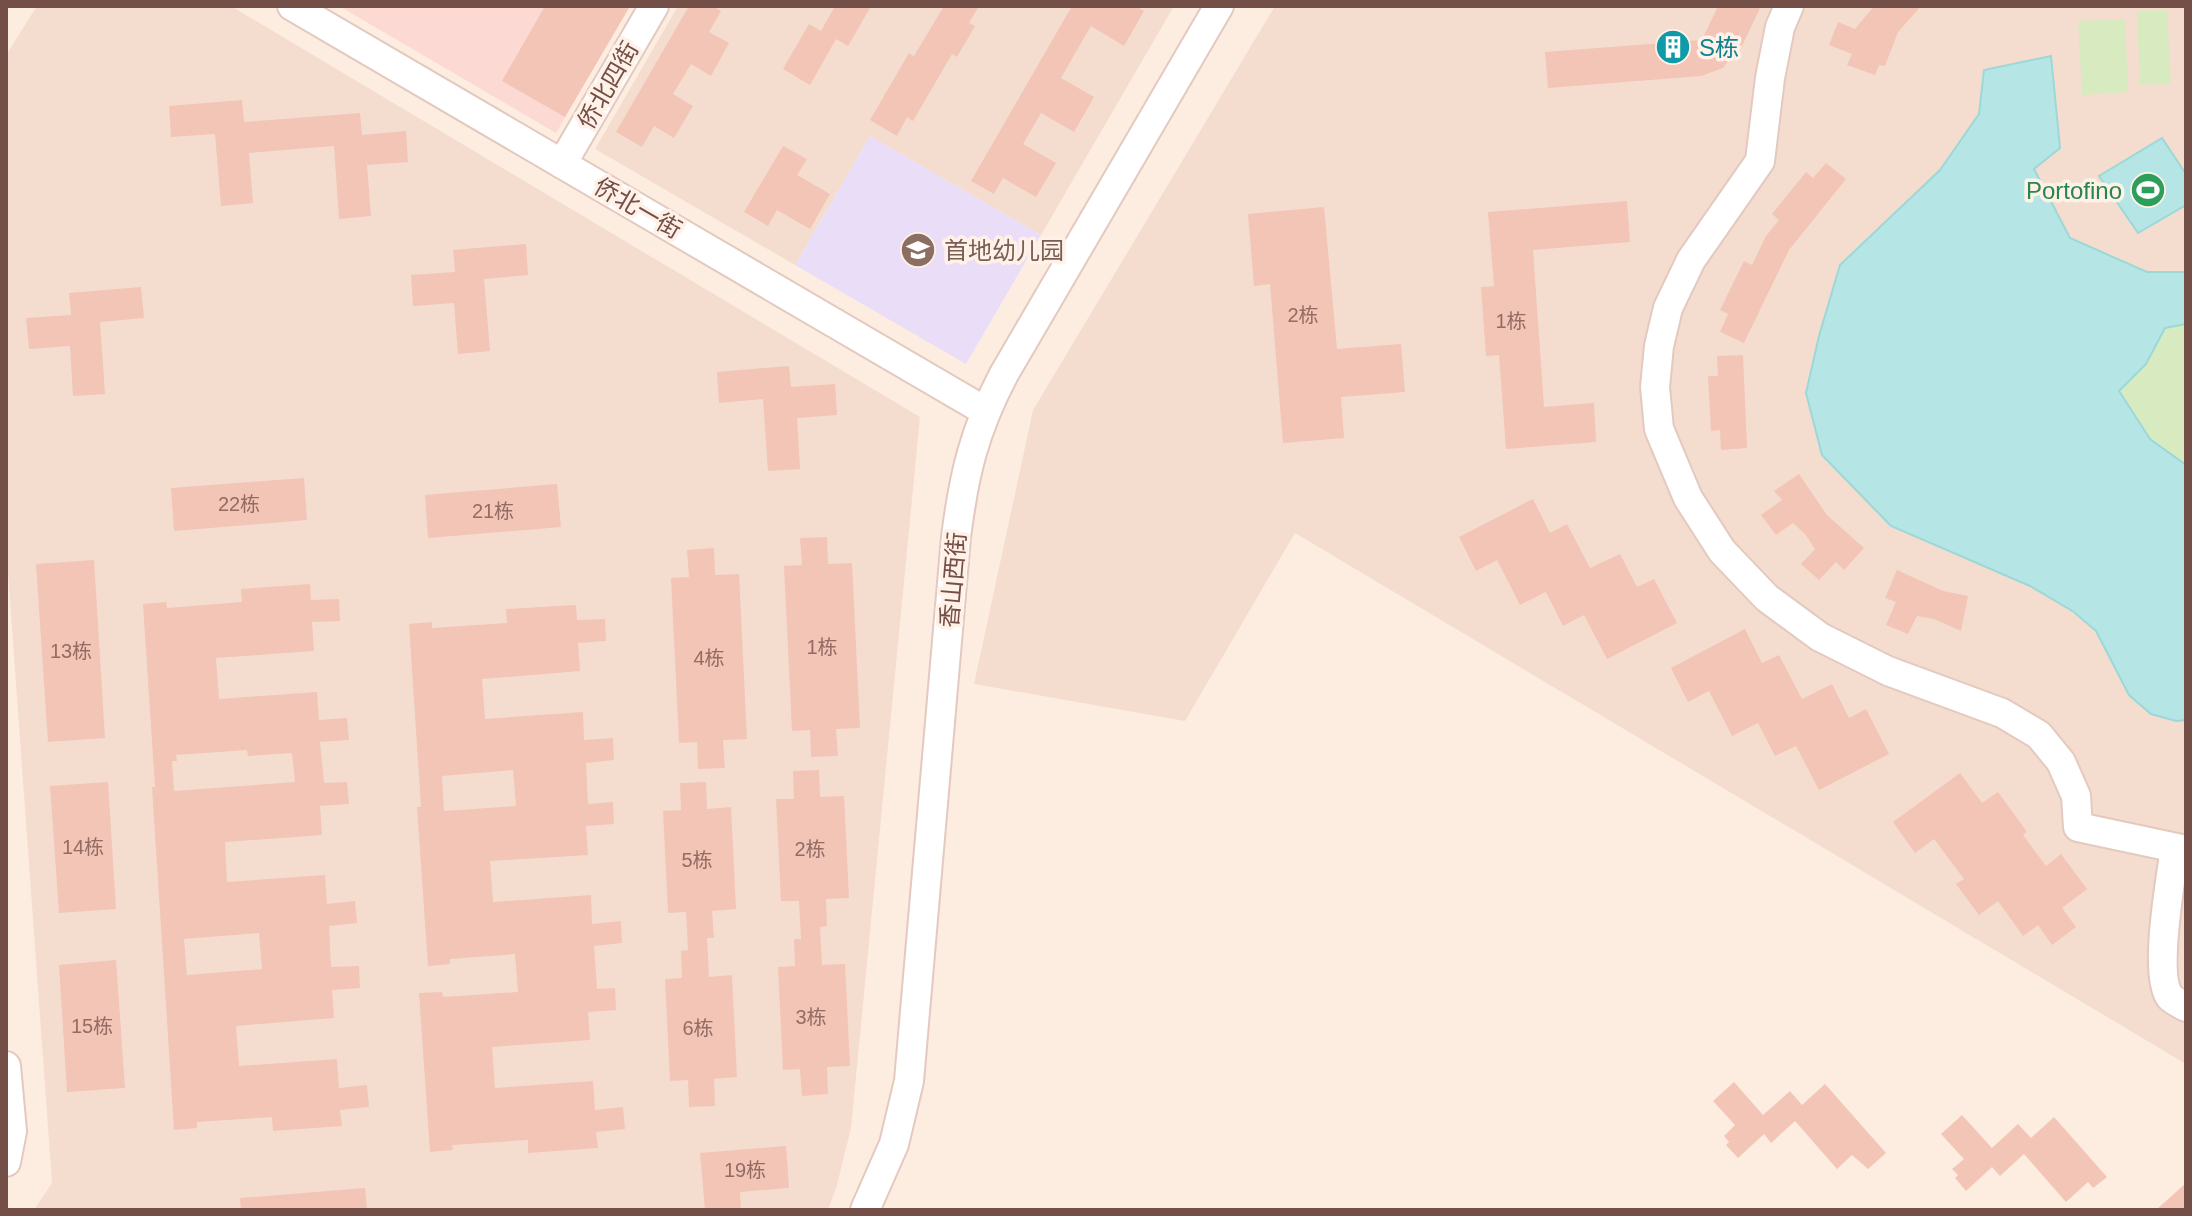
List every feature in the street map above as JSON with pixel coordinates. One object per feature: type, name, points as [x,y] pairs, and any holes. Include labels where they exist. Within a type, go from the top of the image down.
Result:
[{"type":"street","name":"侨北一街","points":[[292,6],[985,411]]},
{"type":"street","name":"侨北四街","points":[[562,164],[654,6]]},
{"type":"street","name":"香山西街","points":[[865,1210],[894,1144],[909,1081],[956,537],[966,469],[985,411],[1219,6]]},
{"type":"street","points":[[1789,6],[1780,27],[1770,78],[1760,161],[1691,260],[1668,308],[1659,346],[1655,387],[1659,429],[1688,498],[1722,551],[1767,598],[1820,637],[1888,671],[2002,713],[2039,735],[2061,762],[2076,796],[2078,827],[2181,849],[2166,907],[2164,984],[2171,998],[2186,1007]]},
{"type":"street","points":[[6,1066],[12,1131],[6,1162]]},
{"type":"shaded area","points":[[37,6],[231,6],[920,417],[851,1128],[828,1210],[34,1210],[52,1183],[6,545],[6,55]]},
{"type":"shaded area","points":[[339,6],[630,6],[556,133]]},
{"type":"shaded area","points":[[678,6],[1174,6],[1041,235],[870,136],[795,265],[595,149]]},
{"type":"shaded area","points":[[1275,6],[2186,6],[2186,1064],[1295,533],[1185,721],[974,684],[1033,410]]},
{"type":"shaded area","name":"首地幼儿园","points":[[870,136],[1041,235],[966,364],[795,265]]},
{"type":"green space","points":[[2167,10],[2171,84],[2140,85],[2137,11]]},
{"type":"green space","points":[[2125,19],[2128,92],[2082,95],[2078,21]]},
{"type":"green space","points":[[2186,324],[2186,465],[2150,439],[2119,391],[2146,364],[2165,328]]},
{"type":"water","points":[[2051,56],[2060,148],[2034,169],[2070,238],[2147,272],[2186,272],[2186,324],[2165,328],[2146,364],[2119,391],[2150,439],[2186,465],[2186,720],[2176,721],[2151,714],[2129,695],[2096,631],[2074,612],[2030,586],[1891,526],[1822,455],[1806,393],[1840,265],[1940,170],[1979,114],[1984,70]]},
{"type":"water","name":"Portofino","points":[[2162,138],[2186,174],[2186,205],[2138,233],[2099,176]]},
{"type":"building","points":[[545,6],[630,6],[565,117],[502,81]]},
{"type":"building","points":[[689,6],[713,6],[721,11],[709,32],[729,43],[711,76],[691,64],[673,94],[693,106],[674,138],[654,126],[642,147],[616,132]]},
{"type":"building","points":[[835,6],[871,6],[848,46],[836,39],[810,85],[783,69],[809,24],[821,31]]},
{"type":"building","points":[[944,6],[979,6],[969,23],[975,26],[957,57],[952,54],[913,121],[907,117],[897,136],[870,120],[909,53],[914,56]]},
{"type":"building","points":[[1072,6],[1136,6],[1144,11],[1124,46],[1091,26],[1074,55],[1061,78],[1094,97],[1074,132],[1041,113],[1023,144],[1056,163],[1036,197],[1003,178],[994,194],[971,181]]},
{"type":"building","name":"S栋","points":[[1718,6],[1761,6],[1742,46],[1723,68],[1701,76],[1548,88],[1545,52],[1702,40]]},
{"type":"building","points":[[1874,6],[1921,6],[1898,32],[1885,66],[1879,65],[1875,75],[1847,65],[1852,54],[1829,45],[1838,22],[1855,29]]},
{"type":"building","points":[[242,100],[244,122],[360,113],[362,135],[406,131],[408,162],[367,165],[371,216],[339,219],[334,146],[249,153],[253,203],[221,206],[215,134],[171,137],[169,106]]},
{"type":"building","points":[[783,146],[807,159],[797,175],[830,194],[810,229],[777,210],[768,226],[744,212]]},
{"type":"building","points":[[1826,163],[1846,179],[1789,250],[1744,343],[1720,332],[1728,314],[1720,310],[1744,261],[1752,265],[1766,236],[1779,220],[1772,214],[1806,172],[1813,178]]},
{"type":"building","points":[[1627,201],[1630,242],[1533,250],[1544,407],[1594,403],[1596,442],[1506,449],[1499,355],[1486,356],[1481,287],[1494,286],[1488,212]]},
{"type":"building","points":[[1324,207],[1337,349],[1401,344],[1405,392],[1341,397],[1344,438],[1283,443],[1270,284],[1254,286],[1248,214]]},
{"type":"building","points":[[526,244],[528,275],[484,279],[490,351],[458,354],[454,303],[413,306],[411,275],[455,272],[453,250]]},
{"type":"building","points":[[141,287],[144,318],[100,322],[105,394],[73,396],[70,346],[29,349],[26,318],[71,315],[69,293]]},
{"type":"building","points":[[1743,355],[1747,448],[1721,450],[1720,430],[1711,431],[1708,376],[1718,376],[1717,356]]},
{"type":"building","points":[[789,366],[791,387],[835,384],[837,415],[797,418],[800,469],[768,471],[763,399],[719,403],[717,372]]},
{"type":"building","points":[[1799,474],[1827,515],[1864,548],[1844,570],[1836,562],[1819,580],[1801,564],[1815,549],[1805,534],[1793,523],[1776,535],[1761,515],[1782,500],[1774,491]]},
{"type":"building","points":[[304,478],[307,520],[174,531],[171,488]]},
{"type":"building","points":[[557,484],[561,527],[428,538],[425,495]]},
{"type":"building","points":[[1533,499],[1550,533],[1567,524],[1590,568],[1620,554],[1637,587],[1654,579],[1677,623],[1607,659],[1584,615],[1563,626],[1546,592],[1520,605],[1497,560],[1476,571],[1459,537]]},
{"type":"building","points":[[827,537],[828,564],[852,563],[860,728],[836,729],[838,756],[811,757],[810,730],[792,731],[784,566],[802,565],[800,538]]},
{"type":"building","points":[[714,548],[715,575],[739,574],[747,739],[723,740],[725,768],[698,769],[697,742],[679,743],[671,578],[689,577],[687,550]]},
{"type":"building","points":[[94,560],[105,738],[48,742],[36,564]]},
{"type":"building","points":[[1897,570],[1943,591],[1968,596],[1961,631],[1934,619],[1917,616],[1908,634],[1886,625],[1896,602],[1885,598]]},
{"type":"building","points":[[310,584],[311,600],[339,599],[340,621],[312,622],[314,651],[216,658],[219,699],[317,692],[319,720],[347,718],[349,740],[320,742],[324,783],[347,782],[349,804],[320,806],[322,835],[225,842],[227,882],[325,875],[327,904],[355,901],[357,923],[329,926],[331,967],[359,966],[360,988],[332,990],[334,1018],[236,1026],[239,1066],[337,1059],[339,1088],[367,1085],[369,1107],[340,1110],[342,1126],[273,1131],[272,1117],[197,1122],[197,1128],[174,1130],[143,604],[166,602],[167,608],[242,602],[241,589]],"holes":[[[247,750],[248,756],[292,753],[295,782],[174,791],[172,761],[177,761],[176,755]],[[259,933],[262,969],[187,975],[184,939]]]},
{"type":"building","points":[[576,605],[577,620],[605,619],[606,641],[578,643],[580,671],[482,679],[485,719],[583,712],[584,740],[613,738],[614,760],[586,763],[588,804],[613,802],[614,824],[586,826],[588,855],[490,861],[493,902],[591,895],[592,924],[621,921],[622,943],[594,946],[597,989],[615,988],[616,1010],[588,1012],[590,1040],[492,1047],[495,1088],[593,1081],[595,1110],[623,1107],[625,1129],[596,1132],[598,1148],[528,1153],[528,1140],[452,1145],[453,1150],[430,1152],[419,993],[442,992],[443,997],[518,992],[515,954],[450,959],[450,964],[428,966],[409,624],[432,622],[432,628],[507,623],[506,609]],"holes":[[[513,770],[516,806],[444,811],[442,776]]]},
{"type":"building","points":[[1745,629],[1762,663],[1779,655],[1802,699],[1832,684],[1849,718],[1866,709],[1889,754],[1819,790],[1796,746],[1775,756],[1758,723],[1732,736],[1709,691],[1688,702],[1671,668]]},
{"type":"building","points":[[819,770],[820,797],[844,796],[849,898],[826,899],[827,926],[820,927],[822,965],[845,964],[850,1066],[827,1067],[828,1094],[802,1096],[800,1069],[783,1070],[778,967],[795,966],[794,939],[801,939],[799,901],[781,901],[776,799],[794,799],[793,771]]},
{"type":"building","points":[[1960,773],[1982,803],[1998,792],[2027,832],[2023,835],[2046,866],[2061,854],[2087,889],[2062,908],[2076,927],[2052,945],[2038,925],[2023,936],[1998,901],[1979,915],[1956,884],[1964,879],[1934,839],[1915,853],[1893,822]]},
{"type":"building","points":[[108,782],[116,909],[59,913],[50,786]]},
{"type":"building","points":[[706,782],[707,809],[731,807],[736,909],[712,911],[714,938],[707,938],[709,977],[732,975],[737,1077],[714,1079],[715,1106],[689,1107],[688,1080],[670,1081],[665,979],[682,978],[681,951],[688,950],[686,912],[668,913],[663,811],[681,810],[680,783]]},
{"type":"building","points":[[116,960],[125,1088],[67,1092],[59,965]]},
{"type":"building","points":[[1734,1082],[1763,1115],[1790,1091],[1802,1105],[1825,1084],[1886,1153],[1868,1169],[1852,1155],[1837,1169],[1795,1121],[1771,1143],[1764,1134],[1738,1158],[1726,1145],[1729,1142],[1724,1136],[1735,1125],[1713,1101]]},
{"type":"building","points":[[1962,1115],[1992,1148],[2018,1124],[2031,1138],[2054,1117],[2107,1177],[2093,1188],[2088,1182],[2066,1202],[2024,1154],[2000,1176],[1992,1167],[1966,1191],[1952,1169],[1964,1159],[1941,1134]]},
{"type":"building","points":[[786,1146],[789,1188],[740,1192],[741,1210],[705,1210],[700,1153]]},
{"type":"building","points":[[2186,1183],[2186,1210],[2156,1210]]},
{"type":"building","points":[[365,1188],[367,1210],[241,1210],[240,1198]]},
{"type":"place","name":"S栋","points":[[1673,47]]},
{"type":"place","name":"Portofino","points":[[2148,190]]},
{"type":"place","name":"首地幼儿园","points":[[918,250]]}]
